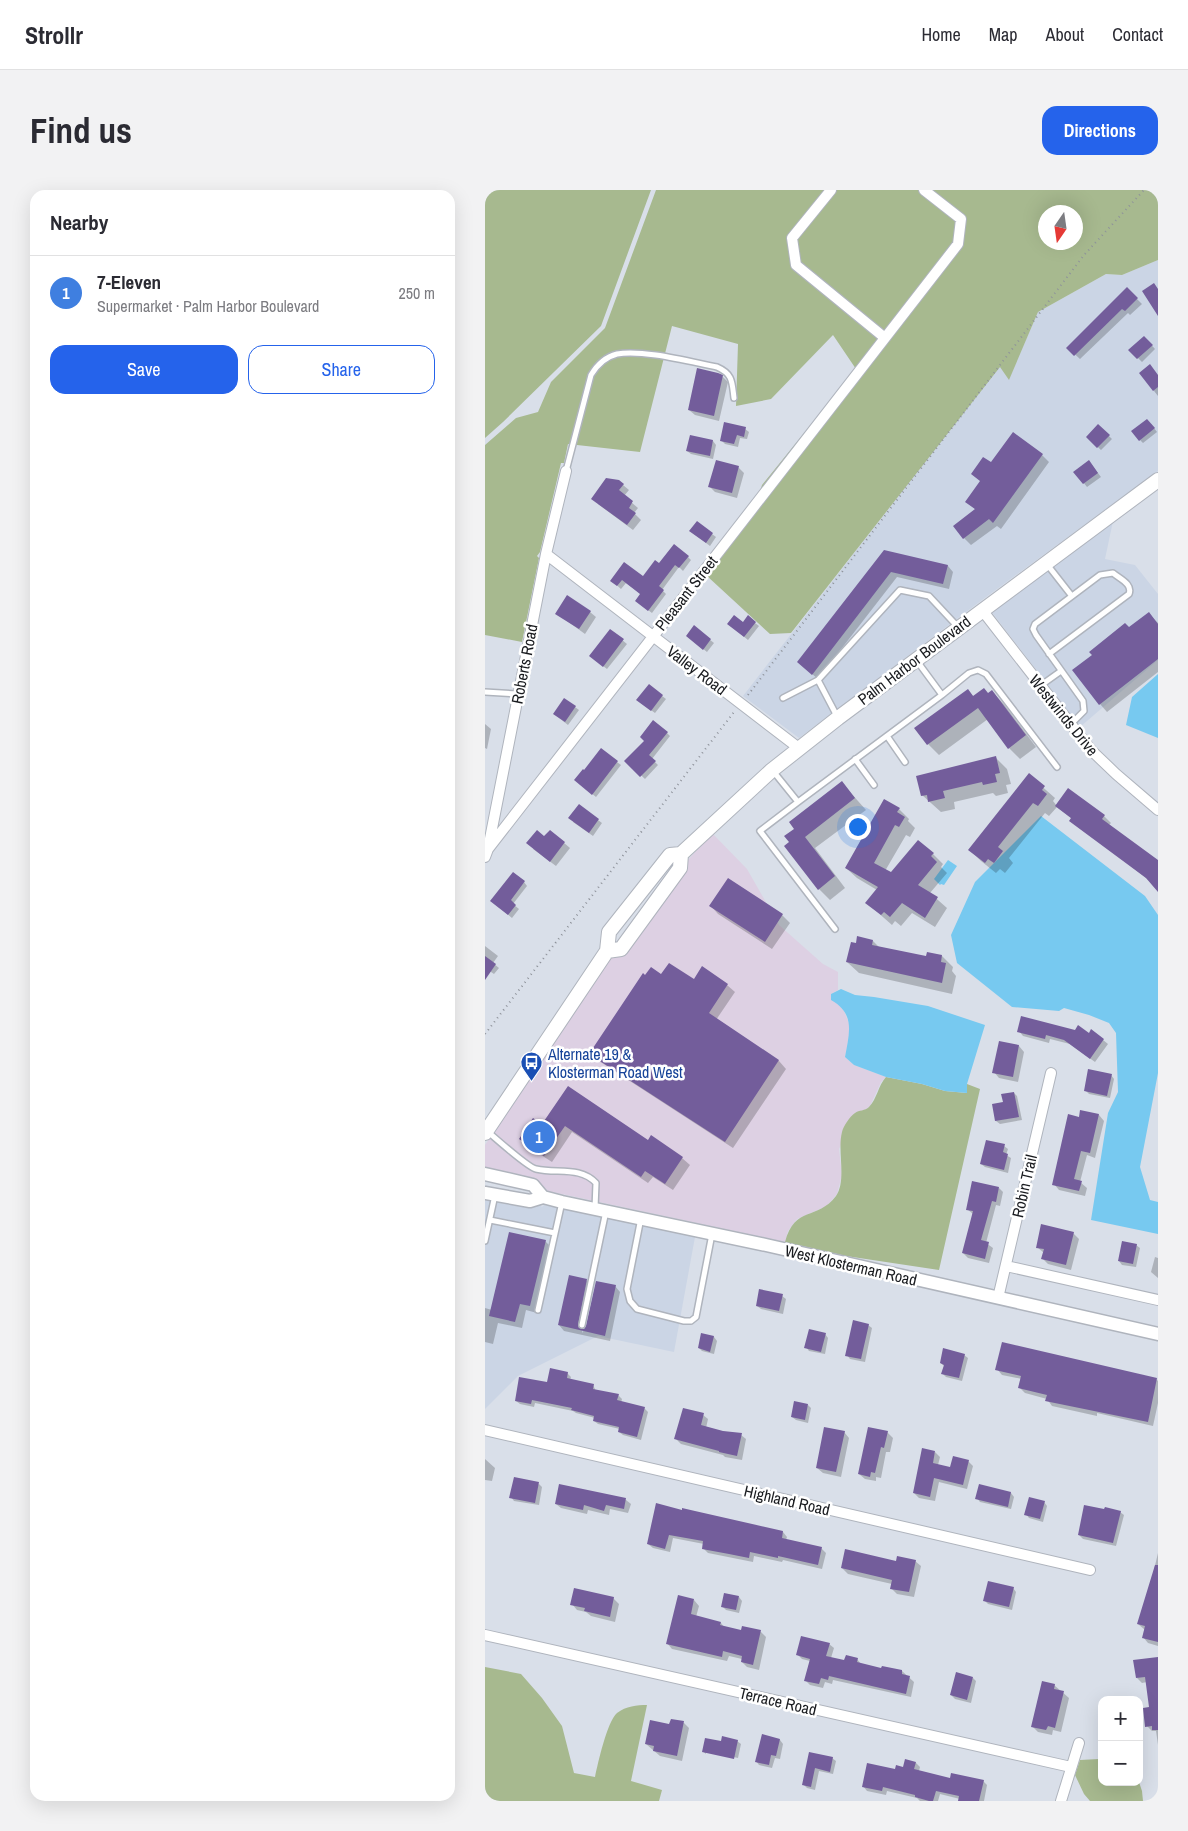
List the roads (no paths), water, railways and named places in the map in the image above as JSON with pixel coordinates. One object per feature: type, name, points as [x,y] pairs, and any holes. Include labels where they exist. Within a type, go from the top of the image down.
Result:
[{"type":"main road","name":"Palm Harbor Boulevard","points":[[486,1132],[607,951],[609,932],[670,855],[681,854],[708,827],[772,770],[838,718],[1158,480]]},
{"type":"main road","name":"Palm Harbor Boulevard","points":[[607,951],[621,949],[680,868],[681,854]]},
{"type":"street","points":[[831,190],[792,238],[796,265],[885,338]]},
{"type":"street","name":"Pleasant Street","points":[[487,853],[958,244],[961,219],[924,190]]},
{"type":"street","name":"Roberts Road","points":[[487,853],[546,554],[566,471]]},
{"type":"street","name":"Valley Road","points":[[546,554],[800,749]]},
{"type":"street","name":"Westwinds Drive","points":[[981,610],[1071,726],[1102,762],[1158,810]]},
{"type":"street","name":"Robin Trail","points":[[998,1298],[1051,1073]]},
{"type":"street","points":[[485,1174],[533,1185],[543,1198]]},
{"type":"street","name":"West Klosterman Road","points":[[490,1194],[530,1201],[543,1198],[641,1218],[1158,1334]]},
{"type":"street","points":[[1006,1266],[1158,1300]]},
{"type":"street","name":"Highland Road","points":[[485,1430],[1090,1570]]},
{"type":"street","name":"Terrace Road","points":[[485,1635],[1071,1767]]},
{"type":"street","points":[[1061,1801],[1079,1743]]},
{"type":"lane","points":[[566,471],[591,375],[597,365],[617,354],[640,353],[717,367],[726,371],[731,378],[734,398]]},
{"type":"lane","points":[[1046,563],[1071,595]]},
{"type":"lane","points":[[1049,654],[1129,594],[1131,590],[1129,586],[1113,573],[1100,575],[1035,624],[1033,629],[1035,635],[1083,701],[1084,710],[1071,726]]},
{"type":"lane","points":[[783,698],[818,680],[900,590],[929,596],[958,628]]},
{"type":"lane","points":[[916,659],[942,695]]},
{"type":"lane","points":[[835,929],[760,831],[969,673],[978,670],[986,674],[1057,767]]},
{"type":"lane","points":[[1040,686],[1061,671]]},
{"type":"lane","points":[[818,680],[838,718]]},
{"type":"lane","points":[[485,692],[519,694]]},
{"type":"lane","points":[[887,736],[905,762]]},
{"type":"lane","points":[[855,759],[874,785]]},
{"type":"lane","points":[[772,770],[797,802]]},
{"type":"lane","points":[[486,1132],[535,1169],[571,1171],[591,1177],[596,1182],[600,1210],[582,1325]]},
{"type":"lane","points":[[533,1185],[535,1169]]},
{"type":"lane","points":[[485,1241],[490,1220],[490,1194]]},
{"type":"lane","points":[[538,1310],[562,1202]]},
{"type":"lane","points":[[641,1218],[627,1289],[630,1301],[637,1309],[684,1321],[691,1321],[696,1317],[712,1234]]},
{"type":"lane","points":[[490,1220],[555,1233]]},
{"type":"water","points":[[1158,674],[1158,738],[1126,725],[1132,697]]},
{"type":"water","points":[[1041,816],[1145,896],[1158,915],[1158,1073],[1140,1167],[1150,1200],[1158,1202],[1158,1234],[1091,1220],[1108,1113],[1118,1092],[1116,1033],[1109,1023],[1064,1008],[1059,1011],[1012,1007],[957,963],[951,935],[975,882]]},
{"type":"water","points":[[948,860],[957,866],[944,885],[940,885],[934,879]]},
{"type":"water","points":[[841,989],[855,995],[928,1006],[985,1025],[967,1084],[967,1093],[945,1091],[922,1084],[886,1077],[854,1065],[845,1057],[849,1033],[847,1018],[839,1006],[831,1000],[831,994]]},
{"type":"place","name":"Alternate 19 & Klosterman Road West","points":[[532,1082]]},
{"type":"place","name":"7-Eleven","points":[[539,1137]]}]
